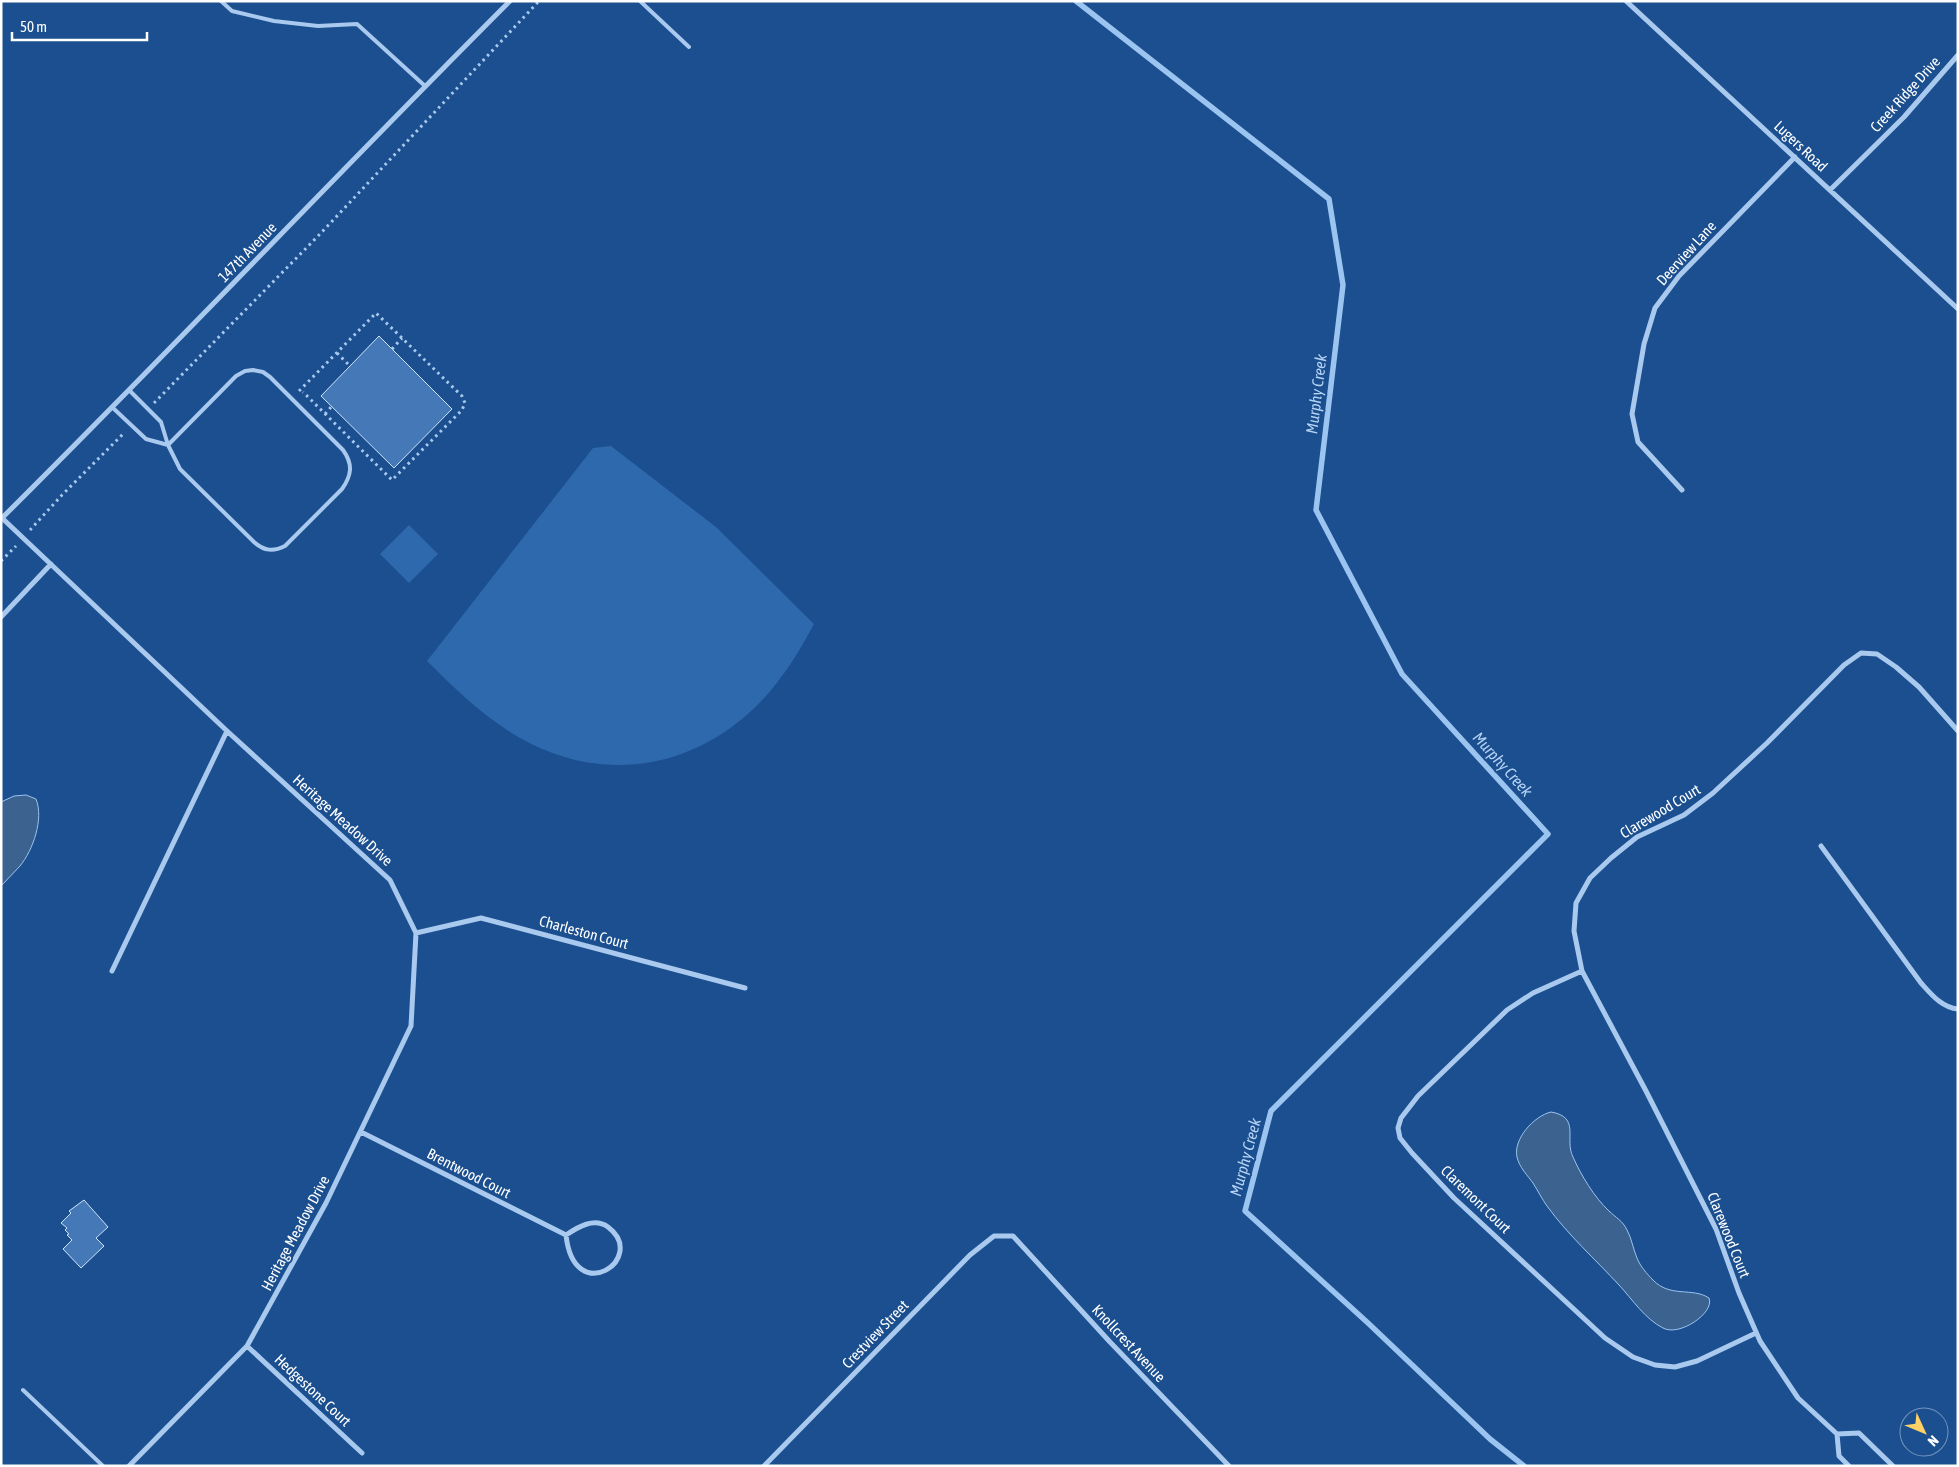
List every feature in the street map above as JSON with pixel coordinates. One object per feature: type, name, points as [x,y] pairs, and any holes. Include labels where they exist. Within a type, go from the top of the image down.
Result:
[{"type":"street","name":"147th Avenue","points":[[2,519],[114,408],[425,86],[510,1]]},
{"type":"street","name":"Lugers Road","points":[[1626,1],[1958,309]]},
{"type":"street","name":"Creek Ridge Drive","points":[[1830,190],[1904,117],[1958,55]]},
{"type":"street","name":"Deerview Lane","points":[[1682,490],[1638,442],[1632,414],[1644,344],[1655,308],[1679,276],[1795,158]]},
{"type":"street","name":"Heritage Meadow Drive","points":[[2,519],[226,731],[390,880],[416,933],[411,1026],[326,1203],[247,1346],[129,1466]]},
{"type":"street","points":[[1,617],[51,564]]},
{"type":"street","name":"Clarewood Court","points":[[1837,1434],[1798,1398],[1756,1333],[1739,1293],[1716,1229],[1582,971],[1574,931],[1576,902],[1590,878],[1637,837],[1684,815],[1713,793],[1767,743],[1844,665],[1861,653],[1877,654],[1896,667],[1919,687],[1958,731]]},
{"type":"street","points":[[112,971],[226,731]]},
{"type":"street","points":[[1821,846],[1920,983],[1946,1006],[1958,1009]]},
{"type":"street","name":"Charleston Court","points":[[416,933],[480,918],[745,988]]},
{"type":"street","name":"Claremont Court","points":[[1582,971],[1533,993],[1500,1016],[1418,1096],[1401,1118],[1398,1128],[1400,1138],[1454,1198],[1605,1338],[1633,1357],[1654,1365],[1675,1367],[1697,1361],[1756,1333]]},
{"type":"street","name":"Brentwood Court","points":[[361,1132],[566,1235]]},
{"type":"street","points":[[594,1222],[605,1225],[618,1235],[621,1248],[617,1260],[608,1270],[593,1274],[585,1272],[572,1260],[567,1249],[566,1235],[579,1226],[594,1222]]},
{"type":"street","name":"Crestview Street","points":[[764,1466],[970,1255],[994,1236],[1013,1236]]},
{"type":"street","name":"Knollcrest Avenue","points":[[1013,1236],[1110,1342],[1229,1466]]},
{"type":"street","name":"Hedgestone Court","points":[[247,1346],[362,1453]]},
{"type":"street","points":[[1849,1466],[1839,1456],[1837,1434],[1859,1433],[1894,1466]]},
{"type":"lane","points":[[220,1],[232,11],[274,21],[318,26],[357,24],[425,86]]},
{"type":"lane","points":[[640,1],[689,47]]},
{"type":"lane","points":[[130,391],[161,422],[168,445],[180,469],[261,548],[278,550],[285,546],[342,488],[349,479],[351,468],[349,458],[343,450],[263,372],[253,370],[245,371],[236,376],[168,445]]},
{"type":"lane","points":[[114,408],[146,439],[168,445]]},
{"type":"lane","points":[[23,1390],[103,1466]]},
{"type":"path","points":[[148,410],[321,233],[539,1]]},
{"type":"path","points":[[292,399],[300,390],[376,313],[462,396],[464,403],[462,410],[392,480],[300,390]]},
{"type":"path","points":[[392,349],[402,338]]},
{"type":"path","points":[[337,353],[350,366]]},
{"type":"path","points":[[325,414],[332,406]]},
{"type":"path","points":[[1,561],[62,495],[132,426]]},
{"type":"shaded area","points":[[611,446],[716,527],[814,624],[786,671],[769,693],[749,713],[721,734],[692,750],[662,760],[631,765],[600,764],[569,758],[537,747],[507,730],[486,715],[427,661],[593,448]]},
{"type":"shaded area","points":[[409,525],[438,554],[409,583],[380,554]]},
{"type":"shaded area","points":[[26,795],[36,799],[39,816],[36,834],[25,859],[1,886],[1,802],[14,796]]},
{"type":"shaded area","points":[[1551,1112],[1566,1119],[1569,1124],[1571,1150],[1580,1171],[1598,1199],[1625,1227],[1638,1261],[1646,1273],[1667,1289],[1695,1293],[1709,1298],[1707,1310],[1694,1322],[1678,1329],[1670,1330],[1656,1324],[1573,1237],[1545,1203],[1520,1164],[1517,1150],[1518,1143],[1526,1129],[1538,1118]]},
{"type":"building","points":[[379,336],[452,409],[394,468],[321,396]]},
{"type":"building","points":[[84,1200],[108,1227],[96,1238],[104,1246],[81,1268],[63,1249],[72,1240],[67,1235],[69,1234],[65,1230],[67,1228],[61,1223],[71,1213],[69,1211]]},
{"type":"waterway","name":"Murphy Creek","points":[[1076,1],[1329,199],[1343,285],[1316,510],[1402,674],[1548,834],[1271,1111],[1245,1211],[1368,1323],[1490,1439],[1524,1466]]}]
